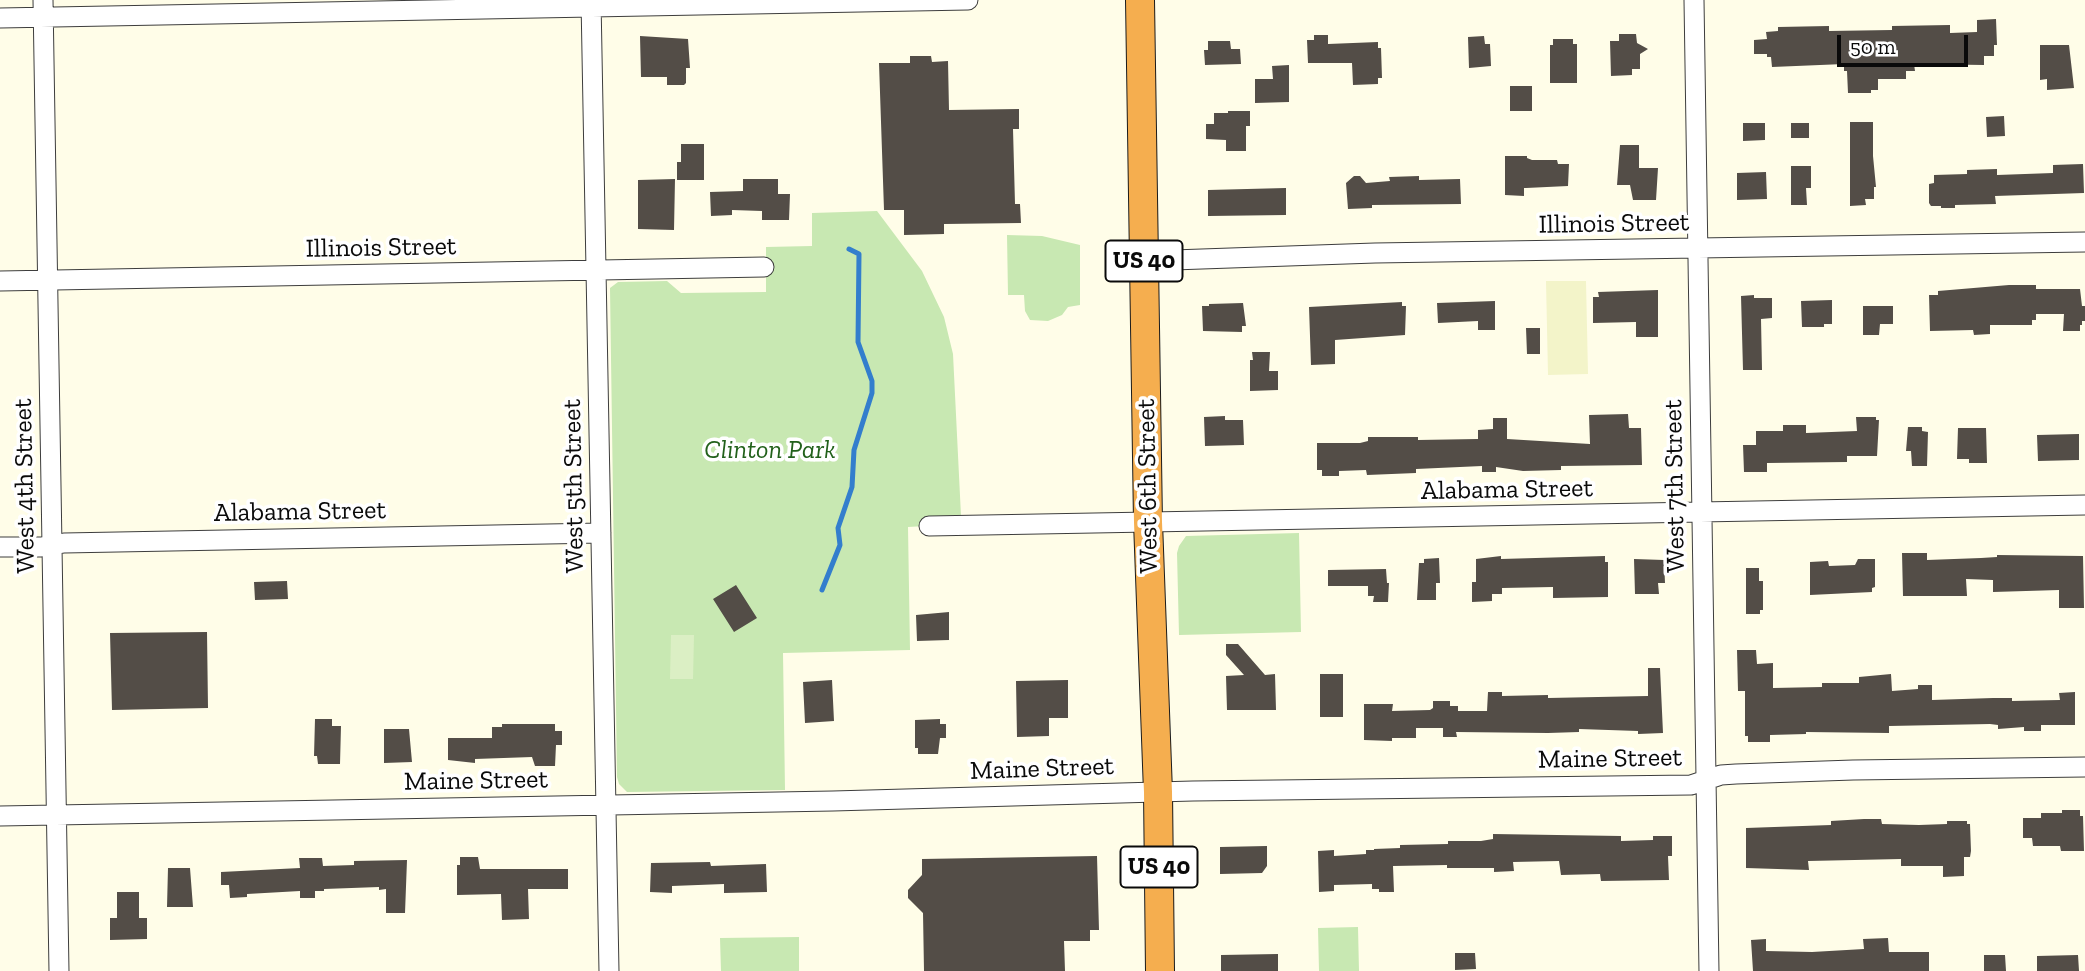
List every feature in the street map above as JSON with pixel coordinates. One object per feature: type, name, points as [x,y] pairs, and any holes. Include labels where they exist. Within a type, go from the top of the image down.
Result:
[{"type":"highway","name":"West 6th Street","points":[[1140,0],[1148,522],[1158,792],[1160,971]]},
{"type":"street","points":[[0,18],[43,8],[968,0]]},
{"type":"street","name":"West 7th Street","points":[[1694,0],[1709,971]]},
{"type":"street","name":"West 5th Street","points":[[591,4],[609,971]]},
{"type":"street","name":"West 4th Street","points":[[43,8],[60,971]]},
{"type":"street","name":"Illinois Street","points":[[1144,261],[1375,253],[2085,242]]},
{"type":"street","name":"Illinois Street","points":[[0,281],[764,267]]},
{"type":"street","name":"Alabama Street","points":[[929,526],[2085,505]]},
{"type":"street","name":"Alabama Street","points":[[0,547],[601,533]]},
{"type":"street","name":"Maine Street","points":[[0,816],[1158,792],[1691,785],[1721,775],[2085,767]]},
{"type":"green space","name":"Clinton Park","points":[[877,211],[922,271],[944,317],[953,354],[961,516],[925,516],[925,526],[908,527],[910,650],[783,653],[785,790],[627,792],[619,784],[617,777],[610,288],[618,282],[667,281],[681,293],[766,292],[766,247],[812,246],[812,213]]},
{"type":"green space","points":[[1007,235],[1042,236],[1080,245],[1080,305],[1068,307],[1062,315],[1048,321],[1030,320],[1025,311],[1024,295],[1008,295]]},
{"type":"green space","points":[[1546,281],[1586,281],[1588,374],[1548,375]]},
{"type":"green space","points":[[1299,533],[1301,632],[1179,635],[1177,553],[1186,536]]},
{"type":"green space","points":[[671,635],[694,635],[693,679],[670,679]]},
{"type":"green space","points":[[1358,927],[1359,971],[1319,971],[1318,928]]},
{"type":"green space","points":[[799,937],[799,971],[721,971],[720,938]]},
{"type":"building","points":[[1996,19],[1997,45],[1994,45],[1994,56],[1984,56],[1984,65],[1914,64],[1915,71],[1906,71],[1906,79],[1878,79],[1878,90],[1871,90],[1871,93],[1848,93],[1844,64],[1772,67],[1771,57],[1767,57],[1767,54],[1754,54],[1754,40],[1767,39],[1766,32],[1778,31],[1778,27],[1829,26],[1829,31],[1892,30],[1892,26],[1950,25],[1950,33],[1977,32],[1977,20]]},
{"type":"building","points":[[1619,34],[1636,34],[1637,43],[1648,49],[1640,54],[1640,69],[1632,69],[1632,75],[1611,76],[1610,41],[1619,41]]},
{"type":"building","points":[[1314,35],[1328,35],[1328,44],[1378,42],[1378,48],[1381,48],[1382,78],[1378,78],[1378,84],[1353,85],[1352,63],[1308,63],[1307,40],[1314,40]]},
{"type":"building","points":[[640,36],[688,39],[690,68],[686,68],[684,85],[667,85],[667,77],[641,77]]},
{"type":"building","points":[[1484,36],[1485,44],[1490,44],[1491,66],[1469,68],[1468,37]]},
{"type":"building","points":[[1553,39],[1573,39],[1573,44],[1577,44],[1577,83],[1550,83],[1550,45],[1553,45]]},
{"type":"building","points":[[1208,41],[1230,41],[1231,49],[1240,49],[1241,64],[1205,65],[1204,50],[1208,50]]},
{"type":"building","points":[[2040,45],[2069,45],[2074,88],[2047,90],[2047,79],[2040,80]]},
{"type":"building","points":[[910,56],[931,56],[932,62],[948,61],[949,110],[1019,109],[1019,129],[1013,129],[1015,204],[1020,204],[1021,223],[944,224],[944,234],[904,235],[904,210],[884,210],[879,63],[910,63]]},
{"type":"building","points":[[1289,65],[1289,102],[1255,103],[1255,79],[1273,79],[1272,66]]},
{"type":"building","points":[[1510,86],[1532,86],[1532,111],[1510,111]]},
{"type":"building","points":[[1250,111],[1250,126],[1246,126],[1246,151],[1226,151],[1226,140],[1206,139],[1206,124],[1214,124],[1214,113]]},
{"type":"building","points":[[2004,116],[2005,136],[1987,137],[1986,117]]},
{"type":"building","points":[[1850,122],[1873,122],[1876,187],[1874,199],[1865,199],[1866,205],[1850,206]]},
{"type":"building","points":[[1743,123],[1765,123],[1765,140],[1743,141]]},
{"type":"building","points":[[1791,123],[1809,123],[1809,138],[1791,138]]},
{"type":"building","points":[[681,144],[704,144],[704,180],[677,180]]},
{"type":"building","points":[[1620,145],[1639,145],[1639,168],[1658,168],[1656,200],[1633,200],[1630,185],[1617,185]]},
{"type":"building","points":[[1505,156],[1527,156],[1532,160],[1557,160],[1558,164],[1569,164],[1568,186],[1524,188],[1524,196],[1505,195]]},
{"type":"building","points":[[2083,164],[2084,193],[1995,196],[1996,204],[1955,205],[1955,208],[1941,208],[1929,203],[1929,184],[1934,183],[1934,175],[1967,174],[1967,170],[1997,169],[1997,175],[2053,173],[2053,165]]},
{"type":"building","points":[[1791,166],[1811,166],[1811,188],[1806,188],[1807,205],[1791,205]]},
{"type":"building","points":[[1766,172],[1767,199],[1737,200],[1737,173]]},
{"type":"building","points":[[1354,176],[1360,176],[1366,183],[1390,181],[1389,177],[1419,176],[1419,180],[1460,179],[1461,204],[1372,205],[1372,208],[1348,209],[1346,183]]},
{"type":"building","points":[[675,179],[674,230],[638,229],[638,180]]},
{"type":"building","points":[[743,179],[778,179],[778,194],[790,194],[789,220],[762,220],[762,211],[732,210],[732,215],[711,216],[710,192],[743,191]]},
{"type":"building","points":[[1286,188],[1286,215],[1208,216],[1208,190]]},
{"type":"building","points":[[2036,285],[2036,289],[2080,289],[2082,306],[2085,306],[2085,321],[2080,325],[2080,331],[2063,331],[2064,314],[2036,314],[2032,325],[1990,325],[1990,334],[1974,335],[1973,330],[1930,331],[1929,295],[1938,295],[1938,291]]},
{"type":"building","points":[[1658,290],[1658,337],[1636,337],[1636,322],[1593,323],[1593,297],[1599,297],[1598,292]]},
{"type":"building","points":[[1754,295],[1754,298],[1772,298],[1772,318],[1761,319],[1762,370],[1743,370],[1741,296]]},
{"type":"building","points":[[1832,300],[1832,324],[1824,324],[1824,327],[1802,327],[1801,301]]},
{"type":"building","points":[[1495,301],[1495,330],[1478,330],[1478,321],[1438,323],[1437,303]]},
{"type":"building","points":[[1402,302],[1402,306],[1406,306],[1405,335],[1335,340],[1335,364],[1311,365],[1309,307]]},
{"type":"building","points":[[1243,303],[1246,326],[1242,326],[1242,332],[1203,331],[1202,306]]},
{"type":"building","points":[[1863,306],[1893,306],[1893,324],[1880,324],[1879,335],[1863,335]]},
{"type":"building","points":[[1526,328],[1540,328],[1540,354],[1527,354]]},
{"type":"building","points":[[1252,352],[1270,352],[1269,371],[1278,371],[1278,390],[1250,391]]},
{"type":"building","points":[[1628,414],[1629,428],[1641,428],[1642,465],[1561,466],[1561,470],[1523,471],[1496,467],[1496,472],[1482,472],[1482,466],[1416,469],[1416,473],[1367,475],[1366,470],[1339,471],[1339,476],[1322,476],[1322,470],[1317,470],[1317,443],[1360,443],[1368,441],[1368,437],[1478,439],[1478,430],[1493,429],[1493,418],[1507,418],[1507,439],[1590,444],[1589,415]]},
{"type":"building","points":[[1225,416],[1225,420],[1243,420],[1244,445],[1205,446],[1204,417]]},
{"type":"building","points":[[1856,417],[1876,417],[1876,420],[1879,420],[1877,456],[1847,456],[1847,462],[1767,463],[1767,472],[1744,472],[1743,445],[1756,445],[1756,431],[1783,431],[1783,425],[1806,425],[1806,433],[1857,431]]},
{"type":"building","points":[[1908,427],[1922,427],[1922,431],[1928,432],[1927,466],[1912,466],[1911,451],[1906,451]]},
{"type":"building","points":[[1958,428],[1986,428],[1987,463],[1969,463],[1969,459],[1957,459]]},
{"type":"building","points":[[2079,434],[2079,460],[2038,461],[2037,435]]},
{"type":"building","points":[[1902,553],[1927,553],[1927,560],[1997,555],[2083,556],[2084,608],[2059,608],[2059,590],[1993,592],[1993,580],[1966,579],[1967,596],[1903,596]]},
{"type":"building","points":[[1501,556],[1501,559],[1605,556],[1605,562],[1608,562],[1608,597],[1553,598],[1553,587],[1502,588],[1502,594],[1492,594],[1492,601],[1472,602],[1472,582],[1476,582],[1476,559]]},
{"type":"building","points":[[1439,558],[1440,583],[1436,583],[1436,600],[1417,600],[1419,563],[1424,563],[1424,559]]},
{"type":"building","points":[[1634,559],[1664,560],[1665,583],[1658,583],[1659,594],[1635,594]]},
{"type":"building","points":[[1858,559],[1875,559],[1875,587],[1872,592],[1810,595],[1810,562],[1828,561],[1829,566],[1855,565]]},
{"type":"building","points":[[1746,568],[1759,568],[1759,581],[1763,581],[1763,610],[1760,610],[1760,614],[1746,614]]},
{"type":"building","points":[[1386,569],[1389,583],[1388,602],[1373,602],[1374,596],[1368,596],[1368,586],[1328,586],[1328,570]]},
{"type":"building","points":[[287,581],[288,599],[255,600],[254,582]]},
{"type":"building","points":[[736,585],[757,618],[734,632],[713,599]]},
{"type":"building","points":[[949,612],[949,640],[917,641],[916,615]]},
{"type":"building","points":[[207,632],[208,708],[112,710],[110,633]]},
{"type":"building","points":[[1226,644],[1238,644],[1265,675],[1275,674],[1276,710],[1227,710],[1226,676],[1244,675],[1226,655]]},
{"type":"building","points":[[1737,650],[1756,650],[1757,664],[1773,663],[1773,688],[1822,687],[1822,683],[1859,683],[1859,677],[1891,674],[1892,691],[1932,685],[1932,700],[2060,700],[2059,693],[2075,692],[2075,725],[2041,725],[2041,731],[2024,731],[2024,727],[1998,729],[1998,725],[1990,724],[1889,726],[1889,733],[1806,732],[1770,735],[1770,742],[1748,742],[1748,736],[1745,736],[1745,691],[1738,691]]},
{"type":"building","points":[[1648,668],[1660,668],[1663,733],[1638,734],[1638,731],[1579,729],[1579,732],[1548,733],[1456,732],[1457,737],[1443,737],[1443,728],[1416,728],[1416,738],[1364,740],[1364,704],[1393,704],[1392,711],[1430,710],[1433,708],[1433,701],[1450,701],[1450,706],[1458,706],[1458,711],[1487,711],[1488,692],[1502,692],[1502,696],[1548,695],[1548,698],[1648,696]]},
{"type":"building","points":[[1320,674],[1343,674],[1343,717],[1320,717]]},
{"type":"building","points":[[832,680],[834,721],[805,723],[803,682]]},
{"type":"building","points":[[1068,680],[1068,718],[1049,718],[1049,736],[1017,737],[1016,681]]},
{"type":"building","points":[[315,719],[332,719],[332,726],[341,726],[340,764],[318,764],[317,756],[314,756]]},
{"type":"building","points":[[940,719],[940,724],[946,724],[946,738],[940,738],[938,754],[918,754],[918,748],[915,748],[915,720]]},
{"type":"building","points":[[502,724],[555,724],[555,731],[562,731],[562,745],[556,745],[555,766],[535,766],[532,757],[475,759],[475,763],[448,760],[448,738],[492,738],[492,727],[502,727]]},
{"type":"building","points":[[384,729],[409,729],[412,762],[384,763]]},
{"type":"building","points":[[2062,810],[2080,810],[2080,816],[2083,816],[2084,851],[2061,851],[2060,846],[2033,846],[2032,838],[2023,838],[2023,818],[2041,818],[2041,813],[2062,813]]},
{"type":"building","points":[[1881,819],[1882,824],[1919,825],[1967,821],[1967,824],[1970,824],[1971,851],[1970,857],[1964,857],[1964,876],[1943,877],[1943,866],[1901,866],[1901,859],[1808,861],[1809,870],[1746,868],[1746,828],[1831,825],[1831,821]]},
{"type":"building","points":[[1493,834],[1621,836],[1621,841],[1653,840],[1653,836],[1672,836],[1672,856],[1668,856],[1669,880],[1601,881],[1600,874],[1561,875],[1559,861],[1513,862],[1514,871],[1494,872],[1494,868],[1447,868],[1447,865],[1393,866],[1394,892],[1379,892],[1379,889],[1372,889],[1372,884],[1334,885],[1334,891],[1319,892],[1318,851],[1334,850],[1334,856],[1366,854],[1366,850],[1400,848],[1400,845],[1481,841],[1493,839]]},
{"type":"building","points":[[1267,846],[1267,866],[1262,873],[1220,874],[1220,847]]},
{"type":"building","points":[[1097,856],[1099,930],[1090,930],[1090,941],[1064,941],[1065,971],[924,971],[923,913],[908,898],[908,890],[922,875],[922,859]]},
{"type":"building","points":[[460,857],[478,857],[480,869],[568,869],[568,889],[528,889],[529,919],[502,920],[501,894],[457,895],[457,865],[460,865]]},
{"type":"building","points":[[299,858],[322,858],[323,866],[354,865],[354,861],[407,860],[405,913],[386,913],[386,889],[379,890],[379,887],[324,889],[315,891],[315,898],[300,898],[300,891],[247,894],[247,897],[230,898],[229,885],[221,885],[221,872],[300,868]]},
{"type":"building","points":[[710,862],[711,866],[766,864],[767,892],[724,893],[724,884],[672,886],[672,893],[650,892],[651,863]]},
{"type":"building","points":[[168,868],[190,868],[193,907],[167,907]]},
{"type":"building","points":[[117,892],[139,892],[139,918],[147,918],[147,939],[110,940],[110,918],[117,918]]},
{"type":"building","points":[[1888,938],[1889,952],[1929,952],[1929,971],[1753,971],[1751,940],[1766,939],[1766,951],[1812,952],[1864,949],[1863,939]]},
{"type":"building","points":[[1455,953],[1475,953],[1476,969],[1455,970]]},
{"type":"building","points":[[1278,954],[1278,971],[1221,971],[1221,955]]},
{"type":"building","points":[[1984,955],[2005,955],[2006,971],[1984,971]]},
{"type":"building","points":[[2078,955],[2079,971],[2037,971],[2037,956]]},
{"type":"waterway","points":[[822,590],[840,545],[838,528],[852,487],[854,450],[872,393],[872,381],[858,342],[859,254],[849,249]]}]
